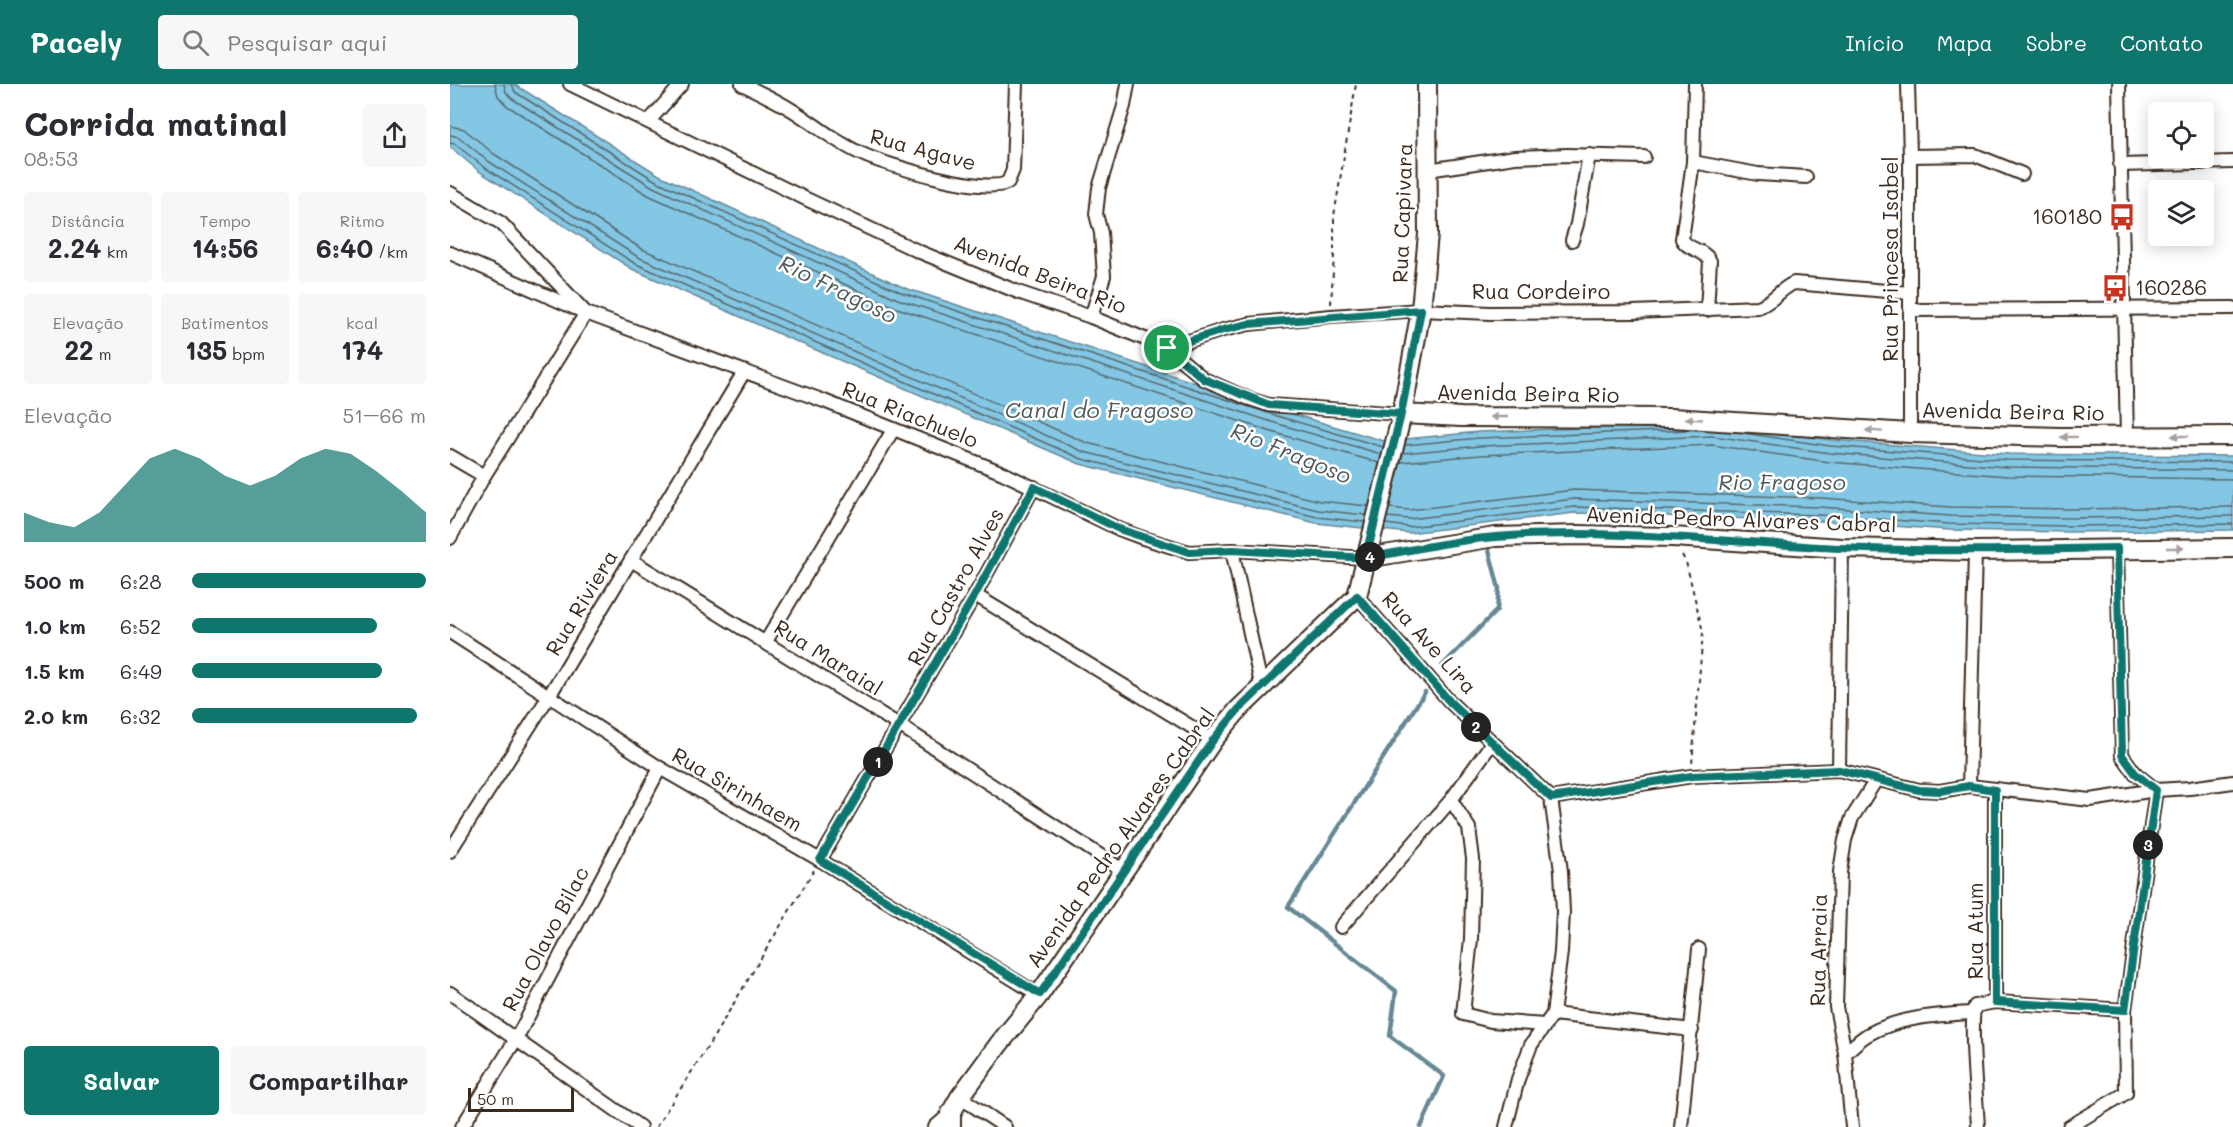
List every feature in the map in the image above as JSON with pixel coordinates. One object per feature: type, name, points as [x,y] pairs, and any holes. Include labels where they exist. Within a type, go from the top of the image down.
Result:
[{"type":"main road","name":"Rua Capivara","points":[[1401,414],[1421,310],[1427,262],[1427,84]]},
{"type":"main road","name":"Avenida Beira Rio","points":[[1401,414],[1461,417],[1672,418],[1910,433],[2061,437],[2233,436]]},
{"type":"main road","name":"Rua Ave Lira","points":[[1357,596],[1401,414]]},
{"type":"main road","name":"Avenida Pedro Alvares Cabral","points":[[1367,552],[1495,537],[1578,535],[1673,537],[1842,548],[1975,551],[2233,548]]},
{"type":"main road","name":"Avenida Pedro Alvares Cabral","points":[[954,1112],[999,1044],[1040,994],[1213,740],[1238,710],[1357,596]]},
{"type":"street","name":"Avenida Beira Rio","points":[[570,84],[920,252],[1167,348],[1204,379],[1269,405],[1401,414]]},
{"type":"street","points":[[649,121],[682,84]]},
{"type":"street","name":"Rua Agave","points":[[742,84],[792,110],[861,154],[953,181],[981,186],[1004,185],[1012,175],[1016,84]]},
{"type":"street","points":[[1091,317],[1104,276],[1101,233],[1096,214],[1099,188],[1124,106],[1128,84]]},
{"type":"street","points":[[1695,84],[1693,162],[1682,238],[1685,245],[1706,254],[1710,261],[1707,309]]},
{"type":"street","name":"Rua Princesa Isabel","points":[[1908,84],[1910,433]]},
{"type":"street","points":[[2119,84],[2127,436]]},
{"type":"street","points":[[1572,240],[1589,155]]},
{"type":"street","points":[[1428,170],[1515,157],[1589,155],[1644,157]]},
{"type":"street","points":[[1910,156],[1975,155],[2022,174]]},
{"type":"street","points":[[1693,162],[1758,174],[1806,177]]},
{"type":"street","points":[[2120,165],[2233,162]]},
{"type":"street","points":[[450,193],[501,223],[586,313],[484,476],[450,538]]},
{"type":"street","name":"Rua Riachuelo","points":[[450,253],[586,313],[824,401],[937,446],[1034,487],[1140,537],[1189,552],[1233,550],[1367,552]]},
{"type":"street","name":"Rua Cordeiro","points":[[1167,348],[1249,324],[1331,316],[1421,310],[1578,313],[1758,307],[1767,304],[1794,283],[1910,293]]},
{"type":"street","points":[[1911,310],[2233,308]]},
{"type":"street","name":"Rua Riviera","points":[[450,851],[549,696],[744,372]]},
{"type":"street","points":[[765,643],[893,430]]},
{"type":"street","points":[[450,456],[484,476]]},
{"type":"street","name":"Rua Castro Alves","points":[[820,860],[975,595],[1034,487]]},
{"type":"street","points":[[1839,770],[1842,548]]},
{"type":"street","points":[[2117,548],[2122,755],[2135,773],[2156,790]]},
{"type":"street","points":[[1233,550],[1262,689]]},
{"type":"street","points":[[1969,786],[1975,551]]},
{"type":"street","name":"Rua Maraial","points":[[630,560],[899,725],[1124,871]]},
{"type":"street","points":[[975,595],[1213,740]]},
{"type":"street","name":"Rua Ave Lira","points":[[1357,596],[1431,682],[1551,798]]},
{"type":"street","name":"Rua Sirinhaem","points":[[450,632],[660,768],[820,860],[1040,994]]},
{"type":"street","points":[[1341,927],[1451,800],[1492,743]]},
{"type":"street","name":"Rua Olavo Bilac","points":[[462,1127],[516,1039],[660,768]]},
{"type":"street","points":[[1506,1127],[1518,1078],[1528,1053],[1537,1035],[1553,1014],[1561,952],[1563,912],[1561,871],[1551,798],[1692,776],[1839,770],[1908,789],[1931,792],[1969,786],[2090,800],[2233,782]]},
{"type":"street","name":"Rua Arraia","points":[[1852,1127],[1845,1053],[1835,992],[1840,872],[1845,840],[1852,818],[1876,780]]},
{"type":"street","name":"Rua Atum","points":[[1973,1013],[1979,1004],[1995,1002],[1995,790]]},
{"type":"street","points":[[2069,1127],[2126,1093],[2125,1010],[2156,790]]},
{"type":"street","points":[[1451,800],[1469,828],[1473,860],[1472,939],[1463,1014],[1491,1021],[1545,1025]]},
{"type":"street","points":[[1681,1127],[1699,950]]},
{"type":"street","points":[[450,993],[640,1127]]},
{"type":"street","points":[[1995,1002],[2125,1010]]},
{"type":"street","points":[[1845,1053],[1867,1035],[1890,1025],[1933,1016],[1973,1013],[1978,1127]]},
{"type":"street","points":[[1553,1014],[1692,1030]]},
{"type":"street","points":[[935,1127],[954,1112],[1005,1127]]},
{"type":"path","points":[[1331,316],[1334,216],[1356,84]]},
{"type":"path","points":[[1673,537],[1686,562],[1703,632],[1692,776]]},
{"type":"path","points":[[656,1127],[710,1043],[820,860]]},
{"type":"water","name":"Canal do Fragoso","points":[[450,84],[514,84],[659,175],[905,288],[1279,410],[1384,441],[1479,432],[1714,423],[1831,440],[2009,454],[2233,456],[2233,530],[2070,532],[1950,530],[1820,521],[1574,513],[1409,533],[1316,523],[1080,464],[632,269],[480,172],[450,147]]},
{"type":"waterway","points":[[1442,666],[1497,610],[1499,589],[1489,550]]},
{"type":"waterway","points":[[1421,1127],[1444,1076],[1390,1036],[1396,991],[1288,907],[1425,692]]},
{"type":"place","name":"160180","points":[[2122,217]]},
{"type":"place","name":"160286","points":[[2115,288]]},
{"type":"route","points":[[1167,348],[1204,379],[1269,405],[1401,414],[1366,558],[1233,550],[1189,552],[1119,529],[1034,487],[975,595],[820,860],[1040,994],[1213,740],[1238,710],[1357,596],[1450,702],[1551,798],[1692,776],[1839,770],[1908,789],[1931,792],[1969,786],[1995,790],[1995,1002],[2125,1010],[2156,790],[2135,773],[2122,755],[2117,548],[1975,551],[1842,548],[1673,537],[1578,535],[1495,537],[1366,558],[1368,546],[1401,414],[1421,310],[1249,324],[1167,348]]},
{"type":"water label","name":"Rio Fragoso","points":[[838,289]]},
{"type":"water label","name":"Rio Fragoso","points":[[1291,453]]},
{"type":"water label","name":"Rio Fragoso","points":[[1782,482]]}]
